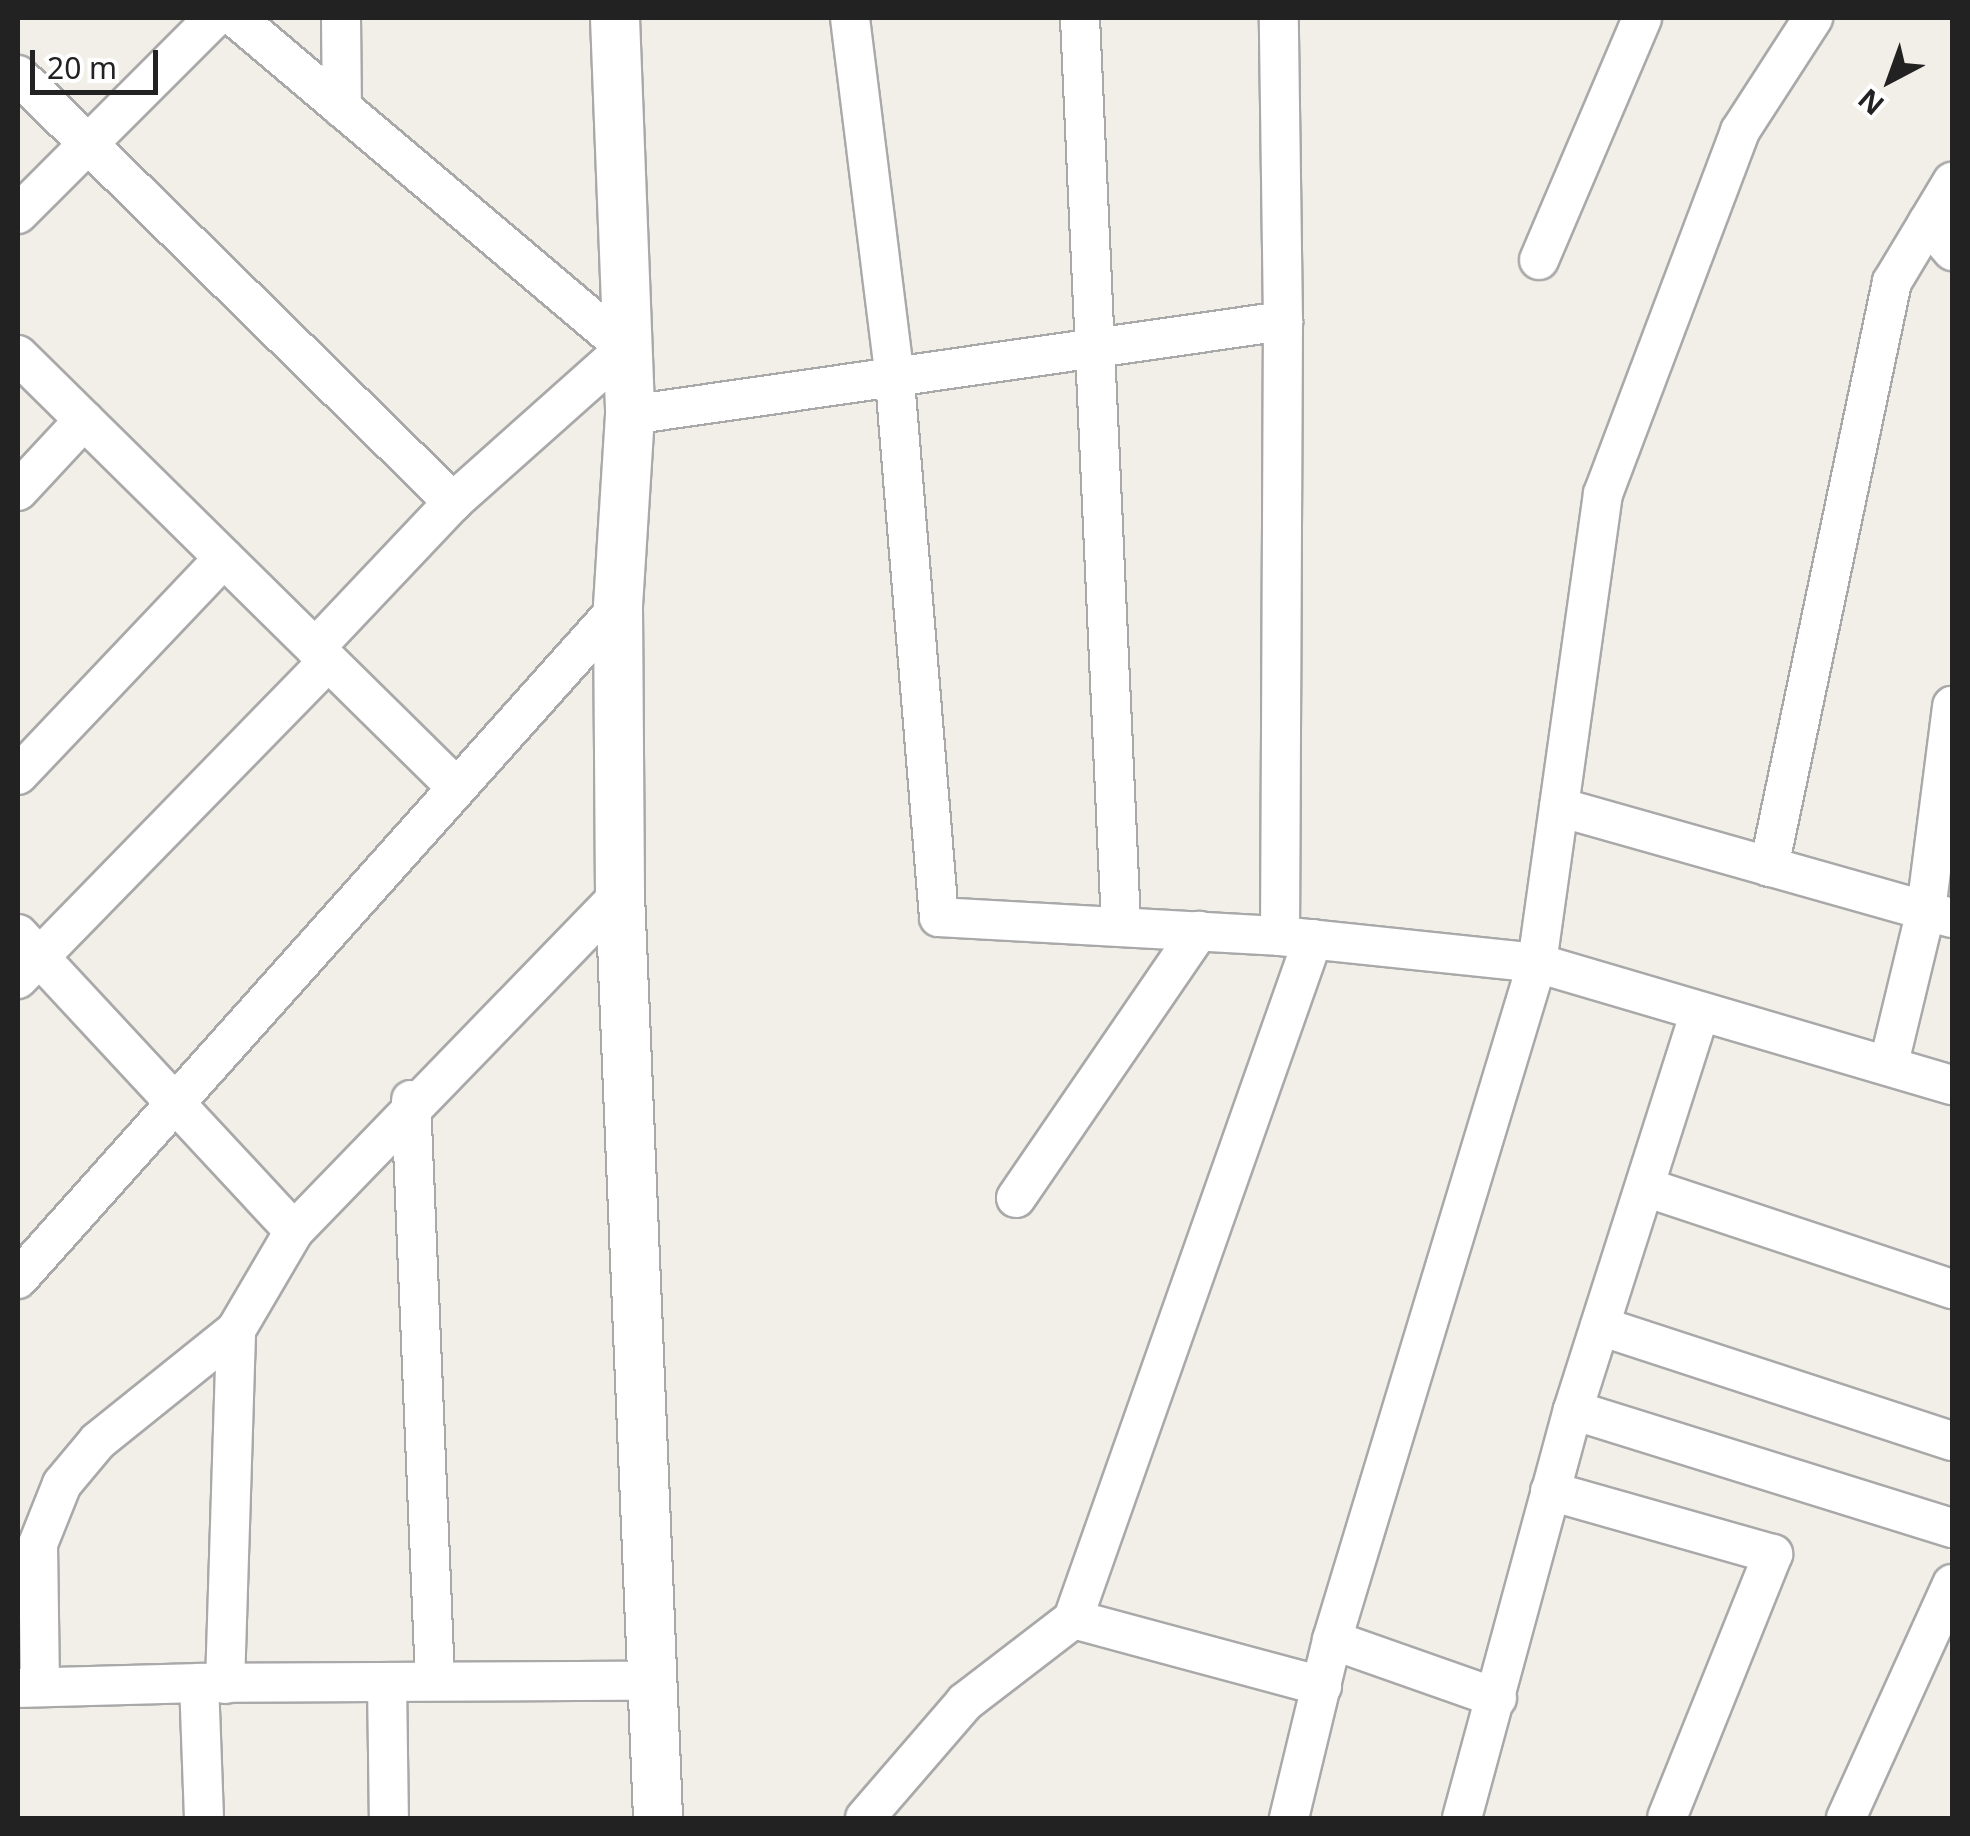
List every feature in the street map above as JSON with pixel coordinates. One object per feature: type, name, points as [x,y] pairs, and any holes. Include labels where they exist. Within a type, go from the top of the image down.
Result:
[{"type":"street","points":[[18,214],[214,18]]},
{"type":"street","points":[[236,18],[626,348]]},
{"type":"street","points":[[340,18],[342,108]]},
{"type":"street","points":[[614,18],[630,415],[618,608],[620,895],[656,1681],[658,1818]]},
{"type":"street","points":[[850,18],[895,381],[939,917],[1296,937],[1537,963],[1699,1015],[1888,1063],[1952,1086]]},
{"type":"street","points":[[1080,18],[1121,926]]},
{"type":"street","points":[[865,1818],[965,1702],[1073,1619],[1296,937],[1279,18]]},
{"type":"street","points":[[1538,260],[1642,18]]},
{"type":"street","points":[[1290,1818],[1332,1640],[1537,963],[1603,494],[1740,131],[1813,18]]},
{"type":"street","points":[[18,75],[453,502]]},
{"type":"street","points":[[1768,867],[1892,282],[1952,182]]},
{"type":"street","points":[[1928,222],[1952,251]]},
{"type":"street","points":[[630,415],[1094,353],[1283,321]]},
{"type":"street","points":[[294,1230],[24,956],[322,654],[453,502],[626,348]]},
{"type":"street","points":[[18,354],[455,786]]},
{"type":"street","points":[[18,491],[84,420]]},
{"type":"street","points":[[18,775],[224,558]]},
{"type":"street","points":[[18,1279],[618,608]]},
{"type":"street","points":[[1888,1063],[1939,914],[1950,730]]},
{"type":"street","points":[[1559,807],[1939,914]]},
{"type":"street","points":[[620,895],[411,1100],[294,1230],[236,1330],[98,1441],[62,1484],[38,1544],[29,1688],[656,1681]]},
{"type":"street","points":[[1016,1198],[1199,930]]},
{"type":"street","points":[[1462,1818],[1573,1410],[1699,1015]]},
{"type":"street","points":[[411,1100],[434,1681]]},
{"type":"street","points":[[1645,1187],[1952,1289]]},
{"type":"street","points":[[1600,1326],[1952,1441]]},
{"type":"street","points":[[204,1818],[236,1330]]},
{"type":"street","points":[[1573,1410],[1952,1528]]},
{"type":"street","points":[[1550,1491],[1773,1554],[1666,1818]]},
{"type":"street","points":[[1846,1818],[1952,1584]]},
{"type":"street","points":[[1073,1619],[1322,1686]]},
{"type":"street","points":[[1332,1640],[1497,1698]]},
{"type":"street","points":[[387,1682],[389,1818]]}]
